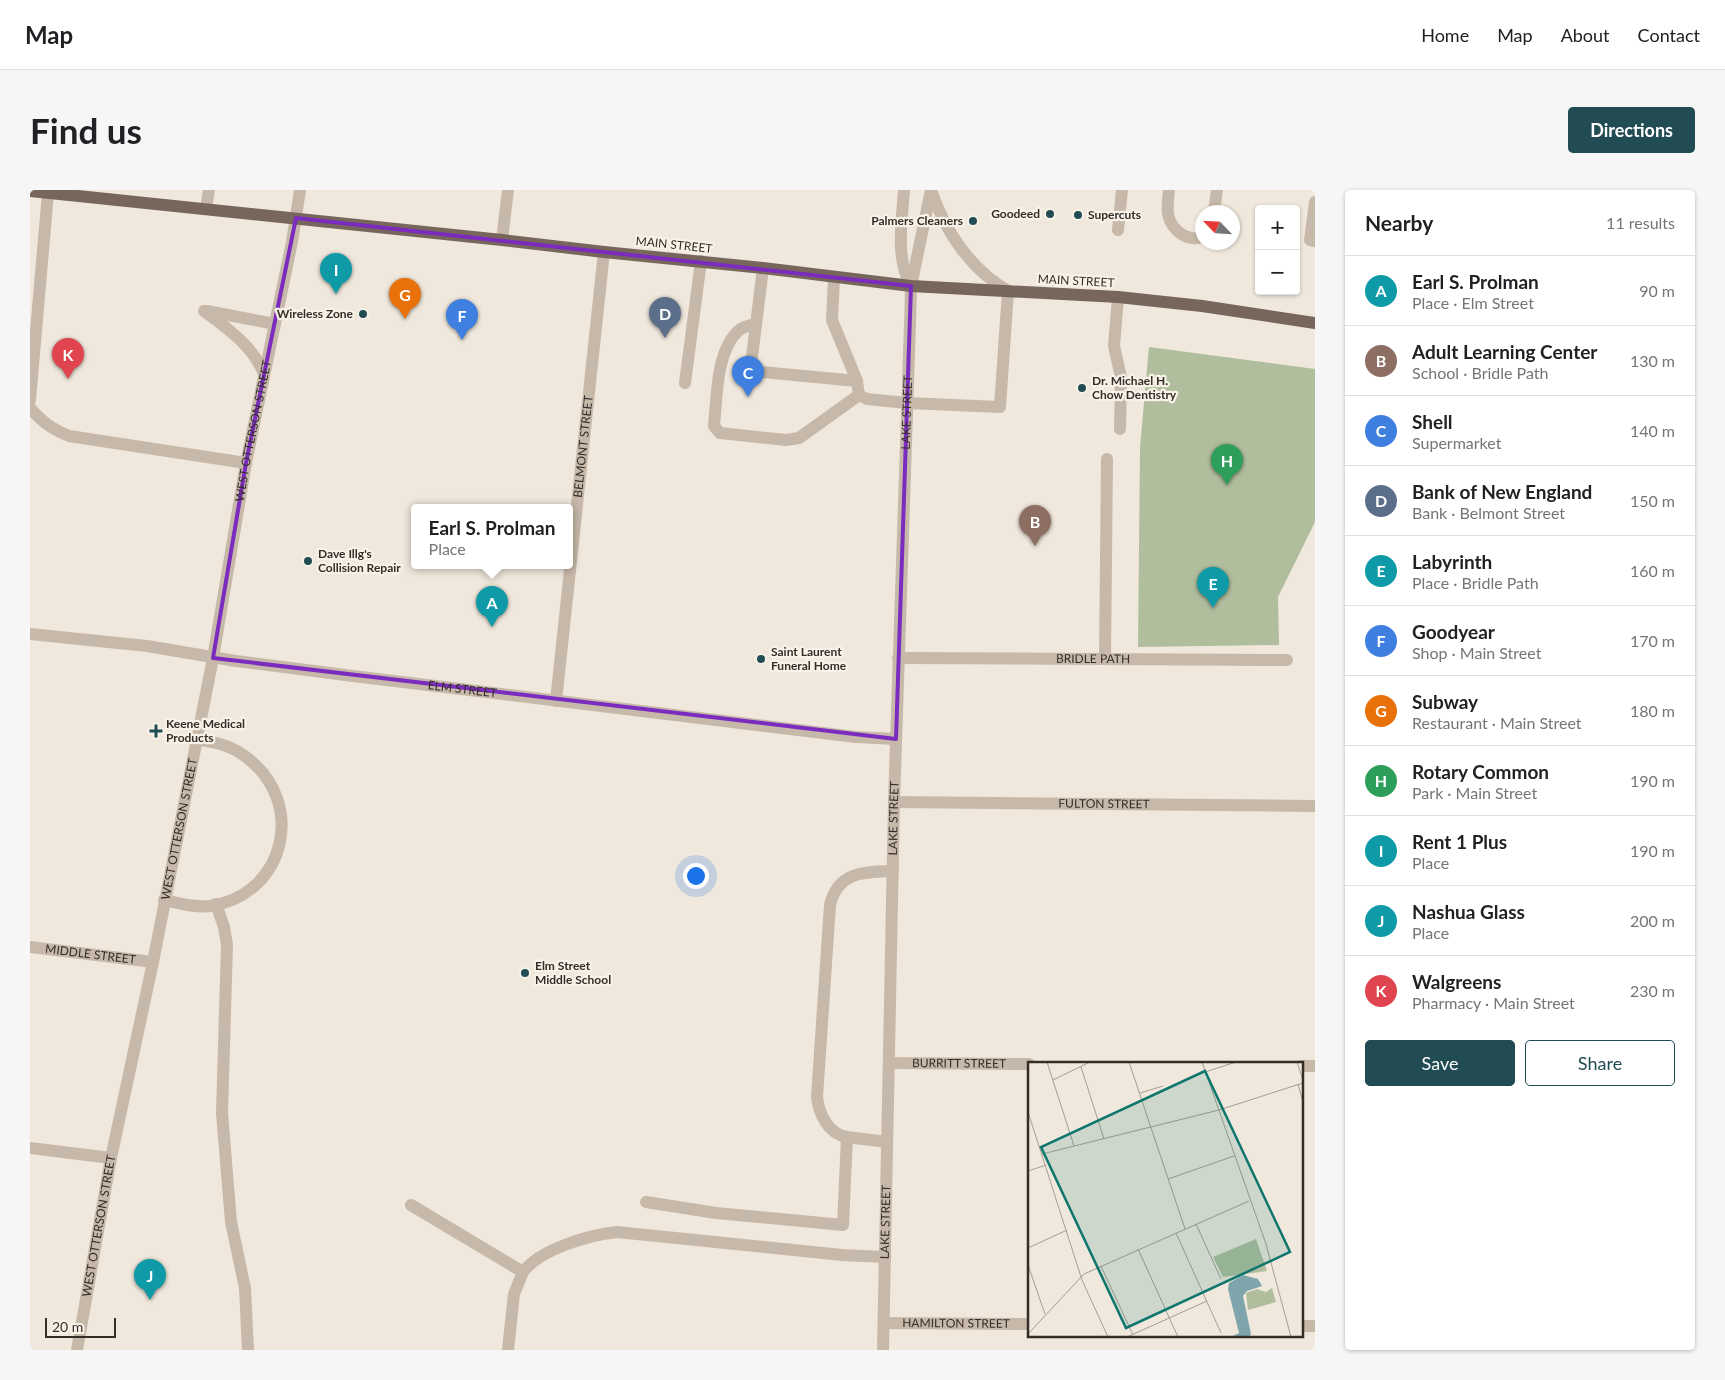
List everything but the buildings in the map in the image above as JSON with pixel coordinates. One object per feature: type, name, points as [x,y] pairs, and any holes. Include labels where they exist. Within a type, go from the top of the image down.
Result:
[{"type":"main road","name":"MAIN STREET","points":[[40,192],[700,261],[911,286],[1118,297],[1202,306],[1315,323]]},
{"type":"street","points":[[206,209],[209,190]]},
{"type":"street","name":"WEST OTTERSON STREET","points":[[77,1350],[111,1158],[153,962],[213,658],[246,463],[296,218],[300,190]]},
{"type":"street","points":[[502,240],[508,190]]},
{"type":"street","points":[[904,190],[901,251],[905,276],[911,286]]},
{"type":"street","points":[[911,286],[931,190]]},
{"type":"street","points":[[859,395],[867,399],[907,404],[1000,407],[1008,291],[983,274],[966,254],[944,222],[931,190]]},
{"type":"street","points":[[1118,230],[1122,190]]},
{"type":"street","points":[[1169,190],[1168,212],[1170,220],[1174,227],[1188,238],[1195,239]]},
{"type":"street","points":[[1215,205],[1217,190]]},
{"type":"street","points":[[30,400],[40,192]]},
{"type":"street","points":[[1315,202],[1310,240],[1315,241]]},
{"type":"street","name":"BELMONT STREET","points":[[573,542],[604,252]]},
{"type":"street","points":[[685,383],[700,261]]},
{"type":"street","points":[[763,268],[751,365],[754,369],[761,372],[856,381]]},
{"type":"street","points":[[834,278],[832,320],[856,381],[859,395]]},
{"type":"street","name":"LAKE STREET","points":[[883,1350],[894,802],[911,286]]},
{"type":"street","points":[[1118,297],[1114,346],[1121,377],[1120,429]]},
{"type":"street","points":[[264,374],[254,355],[239,338],[204,311],[275,324]]},
{"type":"street","points":[[756,324],[739,330],[724,352],[714,426],[720,433],[786,440],[798,438],[859,395]]},
{"type":"street","points":[[30,408],[41,421],[53,430],[68,436],[246,463]]},
{"type":"street","points":[[1105,659],[1108,459]]},
{"type":"street","name":"BELMONT STREET","points":[[556,701],[570,569]]},
{"type":"street","name":"ELM STREET","points":[[30,634],[147,646],[213,658],[556,701],[847,736],[896,739]]},
{"type":"street","name":"BRIDLE PATH","points":[[898,658],[1287,660]]},
{"type":"street","points":[[164,900],[203,906],[240,896],[257,884],[268,870],[279,847],[282,813],[277,796],[269,781],[247,757],[226,746],[196,738]]},
{"type":"street","name":"FULTON STREET","points":[[894,802],[1315,806]]},
{"type":"street","points":[[887,1142],[847,1138],[838,1135],[831,1130],[822,1114],[816,1097],[830,906],[837,887],[847,879],[865,872],[893,871]]},
{"type":"street","points":[[216,904],[224,927],[226,945],[221,1090],[222,1113],[232,1226],[246,1288],[248,1350]]},
{"type":"street","name":"MIDDLE STREET","points":[[30,947],[153,962]]},
{"type":"street","name":"BURRITT STREET","points":[[889,1063],[1028,1064]]},
{"type":"street","points":[[1302,1066],[1315,1066]]},
{"type":"street","points":[[646,1202],[716,1213],[843,1225],[847,1138]]},
{"type":"street","points":[[30,1148],[111,1158]]},
{"type":"street","points":[[411,1205],[523,1272]]},
{"type":"street","points":[[508,1350],[514,1294],[523,1272],[533,1261],[546,1252],[598,1235],[617,1232],[842,1255],[885,1257]]},
{"type":"street","name":"HAMILTON STREET","points":[[884,1323],[1028,1324]]},
{"type":"street","points":[[1302,1326],[1315,1326]]},
{"type":"highlighted area","points":[[296,218],[911,286],[896,739],[213,658],[246,463]]},
{"type":"green space","points":[[1149,347],[1315,369],[1315,522],[1278,597],[1279,645],[1138,647],[1140,447]]},
{"type":"place","name":"Goodeed","points":[[1050,214]]},
{"type":"place","name":"Supercuts","points":[[1078,215]]},
{"type":"place","name":"Palmers Cleaners","points":[[973,221]]},
{"type":"place","name":"Rent 1 Plus","points":[[336,294]]},
{"type":"place","name":"Wireless Zone","points":[[363,314]]},
{"type":"place","name":"Subway","points":[[405,319]]},
{"type":"place","name":"Bank of New England","points":[[665,338]]},
{"type":"place","name":"Goodyear","points":[[462,340]]},
{"type":"place","name":"Walgreens","points":[[68,379]]},
{"type":"place","name":"Dr. Michael H. Chow Dentistry","points":[[1082,388]]},
{"type":"place","name":"Shell","points":[[748,397]]},
{"type":"place","name":"Rotary Common","points":[[1227,485]]},
{"type":"place","name":"Adult Learning Center","points":[[1035,546]]},
{"type":"place","name":"Dave Illg's Collision Repair","points":[[308,561]]},
{"type":"place","name":"Labyrinth","points":[[1213,608]]},
{"type":"place","name":"Earl S. Prolman","points":[[492,627]]},
{"type":"place","name":"Saint Laurent Funeral Home","points":[[761,659]]},
{"type":"place","name":"Keene Medical Products","points":[[156,731]]},
{"type":"place","name":"Elm Street Middle School","points":[[525,973]]},
{"type":"place","name":"Nashua Glass","points":[[150,1300]]}]
